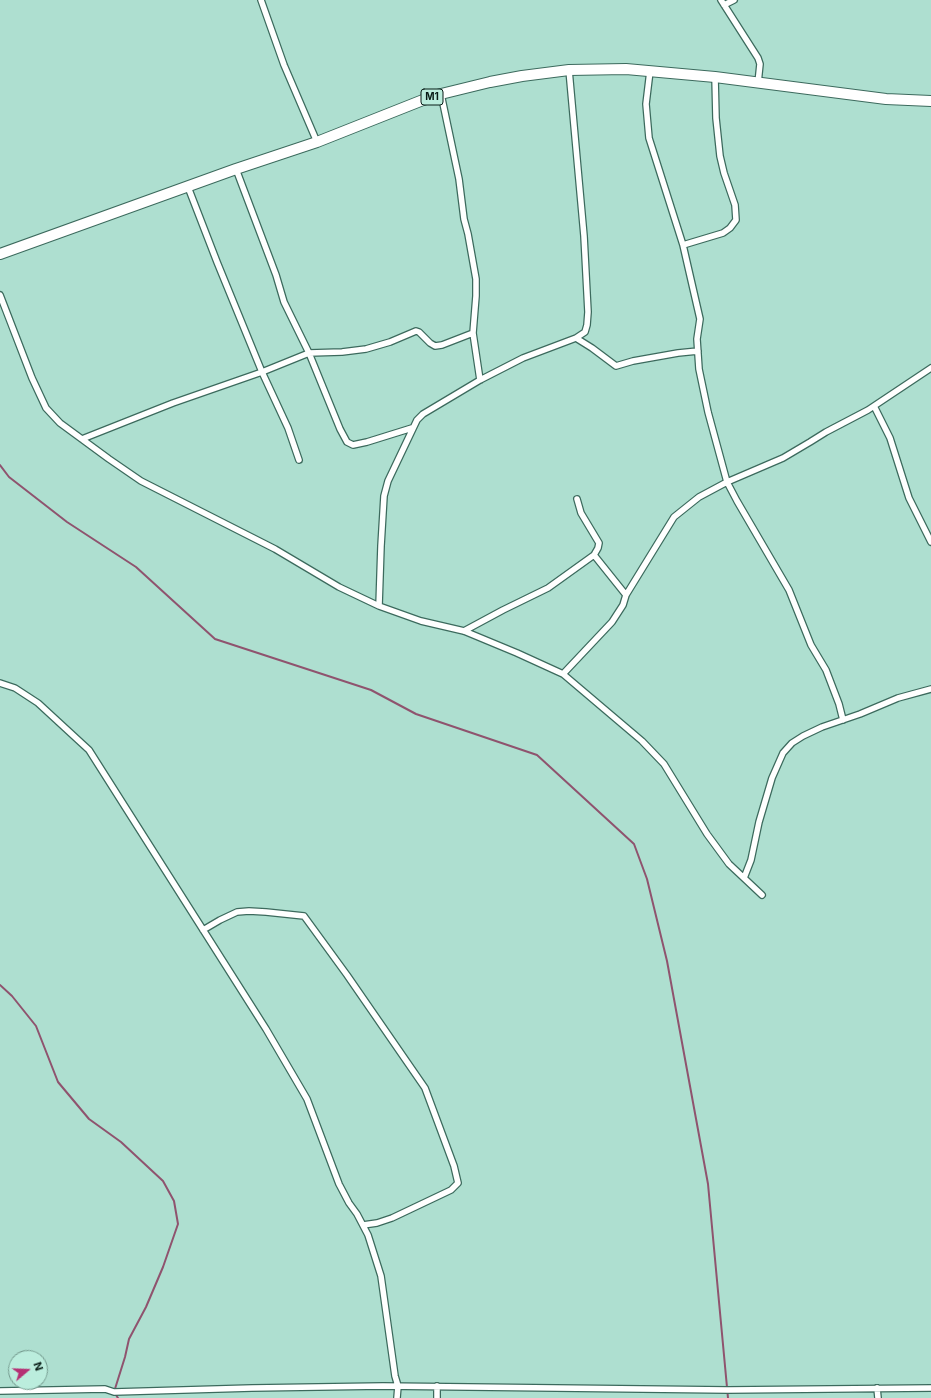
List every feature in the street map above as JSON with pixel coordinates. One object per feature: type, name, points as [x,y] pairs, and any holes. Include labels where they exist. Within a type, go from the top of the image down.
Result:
[{"type":"highway","name":"M1","points":[[0,254],[236,169],[317,142],[441,94],[522,76],[570,70],[626,69],[715,77],[886,99],[931,101]]},
{"type":"highway","name":"M1","points":[[886,99],[899,103],[931,107]]},
{"type":"street","points":[[261,0],[284,65],[317,142]]},
{"type":"street","points":[[734,0],[723,3],[758,58],[760,64],[758,83]]},
{"type":"street","points":[[379,606],[380,546],[384,496],[388,481],[417,420],[423,414],[480,380],[523,358],[576,338],[585,332],[588,312],[584,236],[570,70]]},
{"type":"street","points":[[650,71],[646,104],[649,138],[683,245],[700,319],[697,339],[699,369],[708,412],[727,482],[736,501],[789,590],[811,645],[826,670],[839,704],[843,720]]},
{"type":"street","points":[[683,245],[723,233],[730,228],[736,220],[735,205],[720,156],[716,118],[715,77]]},
{"type":"street","points":[[441,94],[459,179],[464,219],[476,279],[473,333],[480,380]]},
{"type":"street","points":[[236,169],[276,275],[284,302],[309,353],[340,429],[347,442],[353,445],[360,444],[412,428]]},
{"type":"street","points":[[188,187],[262,372],[288,428],[299,460]]},
{"type":"street","points":[[0,295],[32,378],[46,408],[60,423],[141,481],[275,549],[338,587],[379,606],[421,621],[464,631],[563,674],[642,741],[664,764],[707,834],[730,864],[762,895]]},
{"type":"street","points":[[82,439],[173,403],[262,372],[309,353],[342,352],[366,349],[390,342],[416,331],[420,332],[430,344],[435,346],[442,345],[473,333]]},
{"type":"street","points":[[576,338],[616,366],[671,354],[698,351]]},
{"type":"street","points":[[563,674],[612,622],[623,605],[626,595],[674,517],[699,498],[727,482],[783,458],[826,432],[853,419],[931,368]]},
{"type":"street","points":[[874,406],[890,438],[909,498],[931,542]]},
{"type":"street","points":[[464,631],[548,588],[594,555],[599,543],[582,513],[577,499]]},
{"type":"street","points":[[594,555],[626,595]]},
{"type":"street","points":[[0,683],[15,688],[38,703],[89,750],[266,1029],[307,1100],[339,1184],[368,1235],[381,1276],[395,1376],[398,1386],[398,1398]]},
{"type":"street","points":[[744,878],[751,860],[759,822],[772,778],[783,753],[792,743],[803,736],[898,698],[931,689]]},
{"type":"street","points":[[203,930],[237,912],[266,912],[304,916],[347,975],[425,1088],[454,1166],[458,1183],[451,1190],[392,1218],[377,1223],[363,1225]]},
{"type":"street","points":[[0,1391],[105,1389],[114,1392],[398,1386],[728,1390],[931,1388]]},
{"type":"street","points":[[437,1386],[437,1398]]},
{"type":"street","points":[[877,1388],[878,1398]]},
{"type":"waterway","points":[[0,465],[9,477],[67,522],[136,567],[215,639],[371,690],[416,714],[537,755],[634,844],[647,879],[667,961],[708,1184],[728,1398]]},
{"type":"waterway","points":[[0,985],[12,996],[36,1026],[58,1082],[89,1119],[121,1142],[163,1181],[174,1201],[178,1224],[163,1267],[146,1307],[129,1339],[114,1392],[118,1398]]}]
